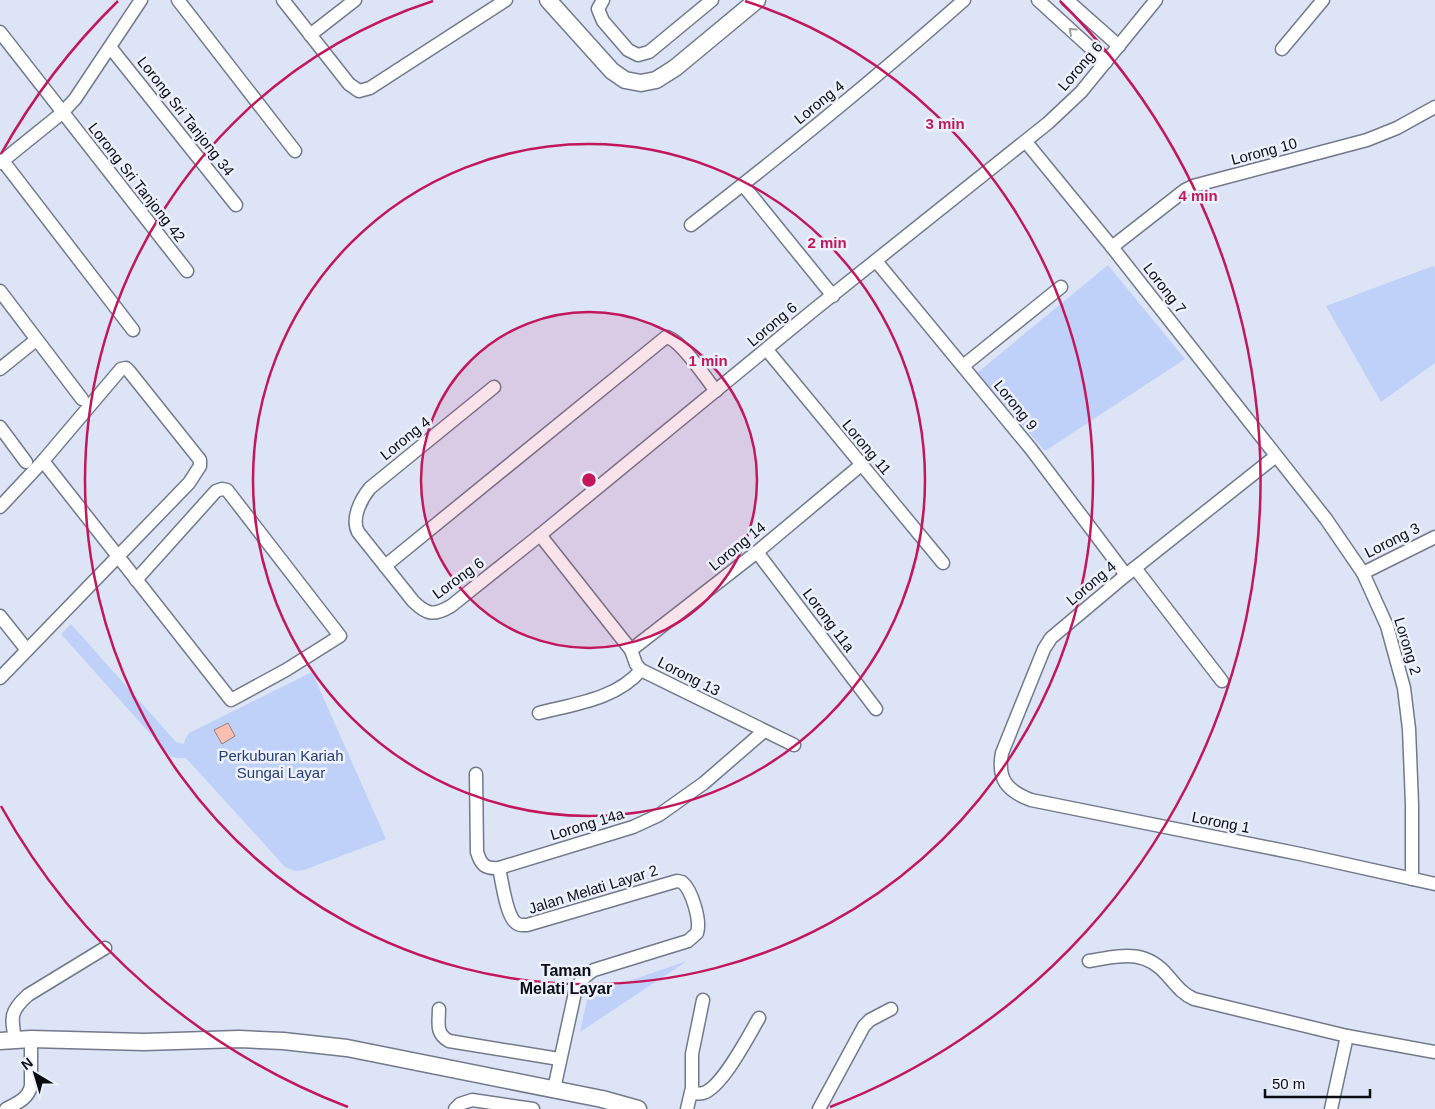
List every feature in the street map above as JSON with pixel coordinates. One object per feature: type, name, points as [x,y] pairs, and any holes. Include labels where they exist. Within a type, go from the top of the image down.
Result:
[{"type":"street","points":[[133,330],[2,162],[62,113],[75,99],[141,0]]},
{"type":"street","points":[[178,0],[295,151]]},
{"type":"street","points":[[283,0],[349,84],[359,91],[370,88],[506,0]]},
{"type":"street","points":[[310,35],[355,0]]},
{"type":"street","points":[[548,0],[612,71],[625,80],[641,83],[656,80],[675,68],[757,0]]},
{"type":"street","points":[[602,0],[598,9],[603,21],[628,50],[638,55],[649,52],[712,0]]},
{"type":"street","name":"Lorong 4","points":[[691,225],[897,60],[964,0]]},
{"type":"street","points":[[1038,0],[1106,62]]},
{"type":"street","points":[[1067,0],[1120,46]]},
{"type":"street","name":"Lorong 6","points":[[356,527],[384,566],[422,610],[430,613],[440,612],[451,606],[876,261],[1026,142],[1076,97],[1156,0]]},
{"type":"street","points":[[1282,48],[1323,0]]},
{"type":"street","name":"Lorong Sri Tanjong 42","points":[[0,32],[5,49],[62,113],[187,271]]},
{"type":"street","name":"Lorong Sri Tanjong 34","points":[[110,47],[236,205]]},
{"type":"street","name":"Lorong 10","points":[[1112,247],[1185,190],[1193,186],[1367,140],[1397,128],[1435,107]]},
{"type":"street","name":"Lorong 7","points":[[1026,142],[1112,247],[1276,456]]},
{"type":"street","points":[[743,185],[833,296]]},
{"type":"street","name":"Lorong 9","points":[[876,261],[1222,681]]},
{"type":"street","points":[[963,366],[1061,287]]},
{"type":"street","points":[[0,291],[82,399]]},
{"type":"street","points":[[384,566],[666,337],[672,338],[684,350],[716,392]]},
{"type":"street","points":[[0,369],[36,340]]},
{"type":"street","name":"Lorong 11","points":[[767,350],[943,563]]},
{"type":"street","points":[[0,507],[43,461],[117,372],[126,368],[200,460],[200,466],[189,483],[0,678]]},
{"type":"street","name":"Lorong 4","points":[[356,527],[355,522],[360,502],[370,488],[494,387]]},
{"type":"street","points":[[0,427],[26,462]]},
{"type":"street","name":"Lorong 4","points":[[1006,783],[1000,766],[1002,752],[1046,643],[1130,571],[1276,456]]},
{"type":"street","name":"Lorong 2","points":[[1276,456],[1326,518],[1363,573],[1386,626],[1404,688],[1409,729],[1412,879]]},
{"type":"street","points":[[43,461],[136,580],[231,700],[286,670],[340,636],[227,490],[216,491],[136,580]]},
{"type":"street","name":"Lorong 14","points":[[631,650],[757,552],[861,465]]},
{"type":"street","name":"Lorong 13","points":[[540,535],[631,650],[636,664],[641,670],[794,745]]},
{"type":"street","name":"Lorong 3","points":[[1363,573],[1435,537]]},
{"type":"street","name":"Lorong 11a","points":[[757,552],[876,708]]},
{"type":"street","points":[[0,616],[27,650]]},
{"type":"street","points":[[539,714],[610,694],[641,670]]},
{"type":"street","name":"Lorong 14a","points":[[499,868],[633,827],[659,815],[704,783],[764,731]]},
{"type":"street","points":[[476,774],[477,852],[483,866],[499,868]]},
{"type":"street","name":"Lorong 1","points":[[1006,783],[1017,794],[1032,800],[1300,854],[1435,884]]},
{"type":"street","name":"Jalan Melati Layar 2","points":[[499,868],[510,913],[516,924],[519,925],[527,925],[672,882],[682,882],[688,890],[698,922],[697,933],[688,941],[586,974],[576,988],[554,1089]]},
{"type":"street","points":[[105,948],[28,995],[19,1003],[14,1009],[7,1040],[144,1042],[239,1039],[318,1044],[347,1048],[554,1089],[638,1109]]},
{"type":"street","points":[[1089,961],[1119,956],[1143,957],[1160,966],[1186,996],[1194,999],[1347,1036],[1435,1052]]},
{"type":"street","points":[[687,1109],[691,1093],[692,1054],[703,1000]]},
{"type":"street","points":[[439,1009],[439,1032],[449,1041],[560,1059]]},
{"type":"street","points":[[819,1109],[864,1026],[870,1020],[891,1009]]},
{"type":"street","points":[[691,1093],[702,1093],[715,1085],[740,1051],[759,1018]]},
{"type":"street","points":[[1331,1109],[1347,1036]]},
{"type":"street","points":[[6,1109],[26,1098],[30,1093],[31,1039]]},
{"type":"street","points":[[455,1109],[460,1104],[472,1100],[533,1109]]},
{"type":"green space","points":[[1108,265],[1185,359],[1045,451],[977,373]]},
{"type":"green space","points":[[1433,266],[1435,269],[1435,363],[1381,402],[1326,306]]},
{"type":"green space","name":"Perkuburan Kariah Sungai Layar","points":[[71,624],[176,742],[184,744],[189,733],[312,672],[386,839],[304,870],[295,871],[285,867],[186,758],[170,756],[61,634]]},
{"type":"green space","points":[[687,961],[580,1032],[588,995]]},
{"type":"building","points":[[228,723],[235,736],[222,744],[214,730]]},
{"type":"district","name":"Taman Melati Layar","points":[[566,979]]}]
